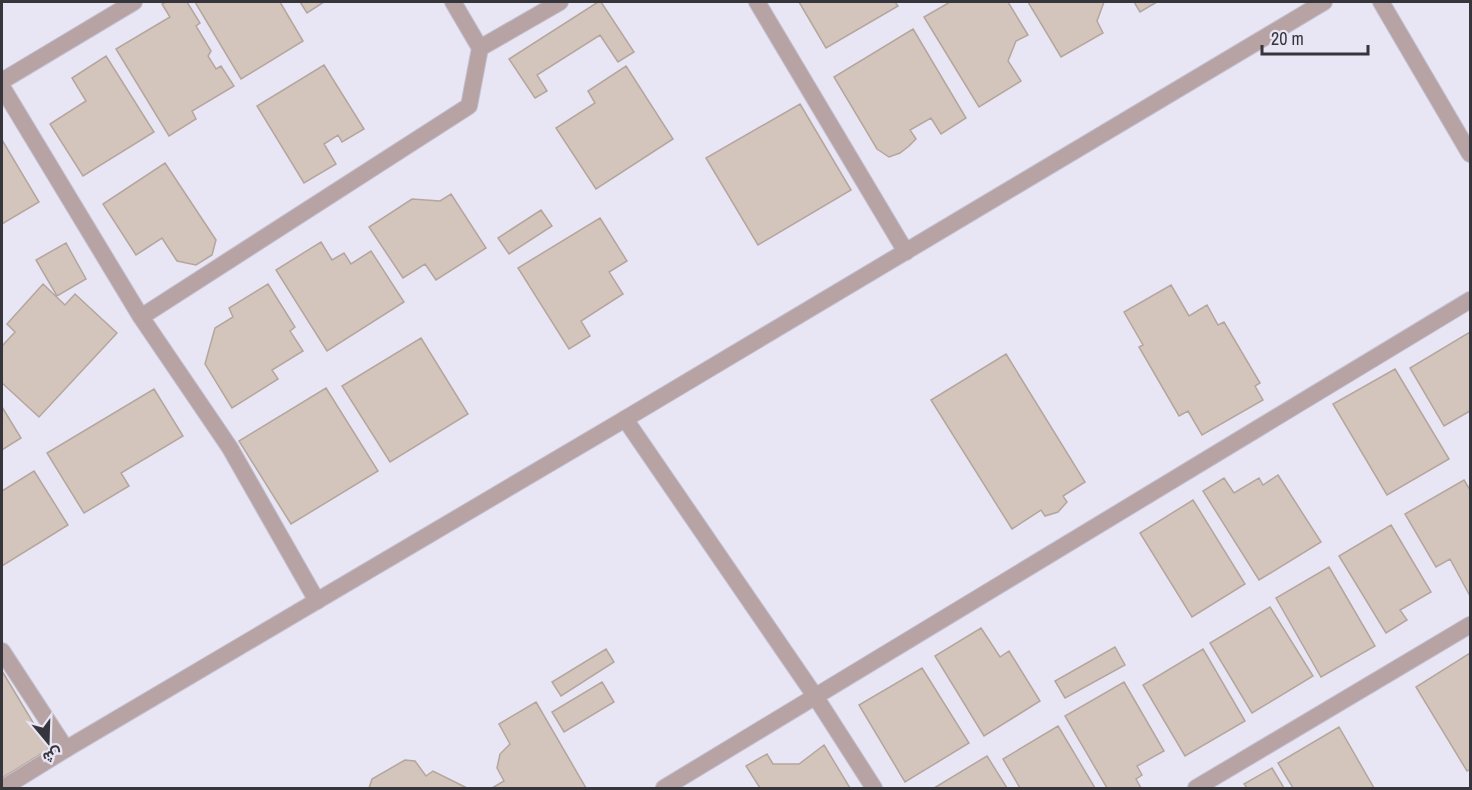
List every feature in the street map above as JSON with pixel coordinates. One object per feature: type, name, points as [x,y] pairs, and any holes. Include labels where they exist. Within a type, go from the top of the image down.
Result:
[{"type":"street","points":[[2,81],[134,2]]},
{"type":"street","points":[[141,317],[469,106],[480,48],[453,2]]},
{"type":"street","points":[[480,48],[560,2]]},
{"type":"street","points":[[757,2],[906,252]]},
{"type":"street","points":[[3,789],[66,749],[1324,2]]},
{"type":"street","points":[[1381,2],[1470,154]]},
{"type":"street","points":[[2,87],[141,317],[230,448],[317,601]]},
{"type":"street","points":[[664,789],[1470,300]]},
{"type":"street","points":[[625,419],[815,696],[874,789]]},
{"type":"street","points":[[1196,789],[1470,625]]},
{"type":"street","points":[[2,651],[66,749]]},
{"type":"building","points":[[187,2],[200,23],[196,26],[211,51],[208,56],[216,69],[221,66],[234,86],[192,111],[196,119],[169,136],[116,49],[170,17],[162,4]]},
{"type":"building","points":[[195,2],[280,2],[303,41],[241,79]]},
{"type":"building","points":[[300,2],[324,2],[307,13]]},
{"type":"building","points":[[601,2],[634,52],[618,62],[600,35],[537,75],[547,91],[535,98],[509,59]]},
{"type":"building","points":[[799,2],[895,2],[898,6],[826,48]]},
{"type":"building","points":[[950,2],[1008,2],[1028,35],[1016,41],[1008,61],[1021,81],[979,107],[924,17]]},
{"type":"building","points":[[1028,2],[1104,2],[1097,21],[1103,33],[1061,57]]},
{"type":"building","points":[[1134,2],[1157,2],[1140,12]]},
{"type":"building","points":[[913,29],[966,118],[941,134],[931,118],[910,130],[916,139],[909,146],[889,157],[877,149],[834,77]]},
{"type":"building","points":[[106,56],[154,132],[83,176],[50,124],[86,101],[72,78]]},
{"type":"building","points":[[324,65],[364,129],[342,142],[338,135],[324,144],[336,164],[304,183],[257,106]]},
{"type":"building","points":[[626,66],[673,139],[596,189],[556,128],[595,103],[588,91]]},
{"type":"building","points":[[800,104],[851,190],[758,245],[706,158]]},
{"type":"building","points":[[2,140],[39,202],[2,224]]},
{"type":"building","points":[[165,163],[216,240],[212,255],[196,265],[177,261],[162,238],[136,255],[103,204]]},
{"type":"building","points":[[451,194],[486,248],[436,280],[425,264],[403,278],[369,227],[412,199],[440,201]]},
{"type":"building","points":[[541,210],[552,226],[509,254],[498,238]]},
{"type":"building","points":[[600,218],[627,261],[609,272],[623,294],[581,321],[590,336],[569,349],[518,268]]},
{"type":"building","points":[[321,242],[332,260],[344,253],[351,264],[371,251],[404,302],[327,351],[276,270]]},
{"type":"building","points":[[66,243],[86,279],[57,296],[36,260]]},
{"type":"building","points":[[43,284],[65,305],[75,294],[117,333],[39,417],[2,383],[2,346],[15,332],[7,324]]},
{"type":"building","points":[[268,284],[295,327],[290,331],[303,351],[272,370],[278,379],[232,408],[205,364],[215,328],[233,317],[229,308]]},
{"type":"building","points":[[1171,285],[1189,316],[1207,305],[1218,325],[1224,322],[1260,383],[1255,386],[1263,400],[1202,435],[1188,411],[1179,416],[1139,347],[1143,345],[1124,312]]},
{"type":"building","points":[[1470,332],[1470,411],[1444,426],[1410,368]]},
{"type":"building","points":[[421,338],[468,414],[390,462],[342,386]]},
{"type":"building","points":[[1006,354],[1085,482],[1063,496],[1067,502],[1058,512],[1045,516],[1041,510],[1012,529],[931,400]]},
{"type":"building","points":[[1395,369],[1449,459],[1387,495],[1333,404]]},
{"type":"building","points":[[326,388],[378,471],[291,524],[239,441]]},
{"type":"building","points":[[154,389],[183,436],[121,473],[129,486],[84,513],[47,453]]},
{"type":"building","points":[[2,407],[21,438],[2,450]]},
{"type":"building","points":[[34,471],[68,525],[2,566],[2,491]]},
{"type":"building","points":[[1278,475],[1321,542],[1259,580],[1203,491],[1224,478],[1234,493],[1259,478],[1263,485]]},
{"type":"building","points":[[1464,480],[1470,490],[1470,596],[1450,559],[1436,567],[1405,514]]},
{"type":"building","points":[[1193,500],[1245,584],[1192,617],[1140,533]]},
{"type":"building","points":[[1391,525],[1431,592],[1400,610],[1407,620],[1386,633],[1339,556]]},
{"type":"building","points":[[1329,567],[1375,646],[1321,677],[1276,598]]},
{"type":"building","points":[[1270,607],[1313,676],[1252,713],[1210,643]]},
{"type":"building","points":[[981,628],[1000,657],[1009,651],[1040,701],[984,736],[935,656]]},
{"type":"building","points":[[1115,647],[1125,665],[1065,698],[1055,681]]},
{"type":"building","points":[[606,649],[614,662],[561,696],[552,682]]},
{"type":"building","points":[[1203,649],[1245,721],[1185,756],[1143,685]]},
{"type":"building","points":[[1470,653],[1470,769],[1467,771],[1416,687]]},
{"type":"building","points":[[922,668],[969,743],[905,782],[859,705]]},
{"type":"building","points":[[2,671],[49,749],[2,778]]},
{"type":"building","points":[[602,682],[614,702],[564,732],[552,712]]},
{"type":"building","points":[[1124,682],[1164,751],[1137,766],[1142,775],[1136,779],[1141,788],[1107,788],[1065,716]]},
{"type":"building","points":[[536,702],[586,788],[492,788],[504,781],[497,768],[500,754],[510,744],[499,724]]},
{"type":"building","points":[[1058,726],[1095,788],[1020,788],[1003,759]]},
{"type":"building","points":[[1339,727],[1374,788],[1293,788],[1278,763]]},
{"type":"building","points":[[824,745],[850,788],[760,788],[746,766],[767,754],[773,764],[799,764]]},
{"type":"building","points":[[987,756],[1007,788],[934,788]]},
{"type":"building","points":[[405,760],[415,761],[426,776],[433,771],[467,788],[369,788],[372,779]]},
{"type":"building","points":[[1272,768],[1284,788],[1247,788],[1244,784]]}]
